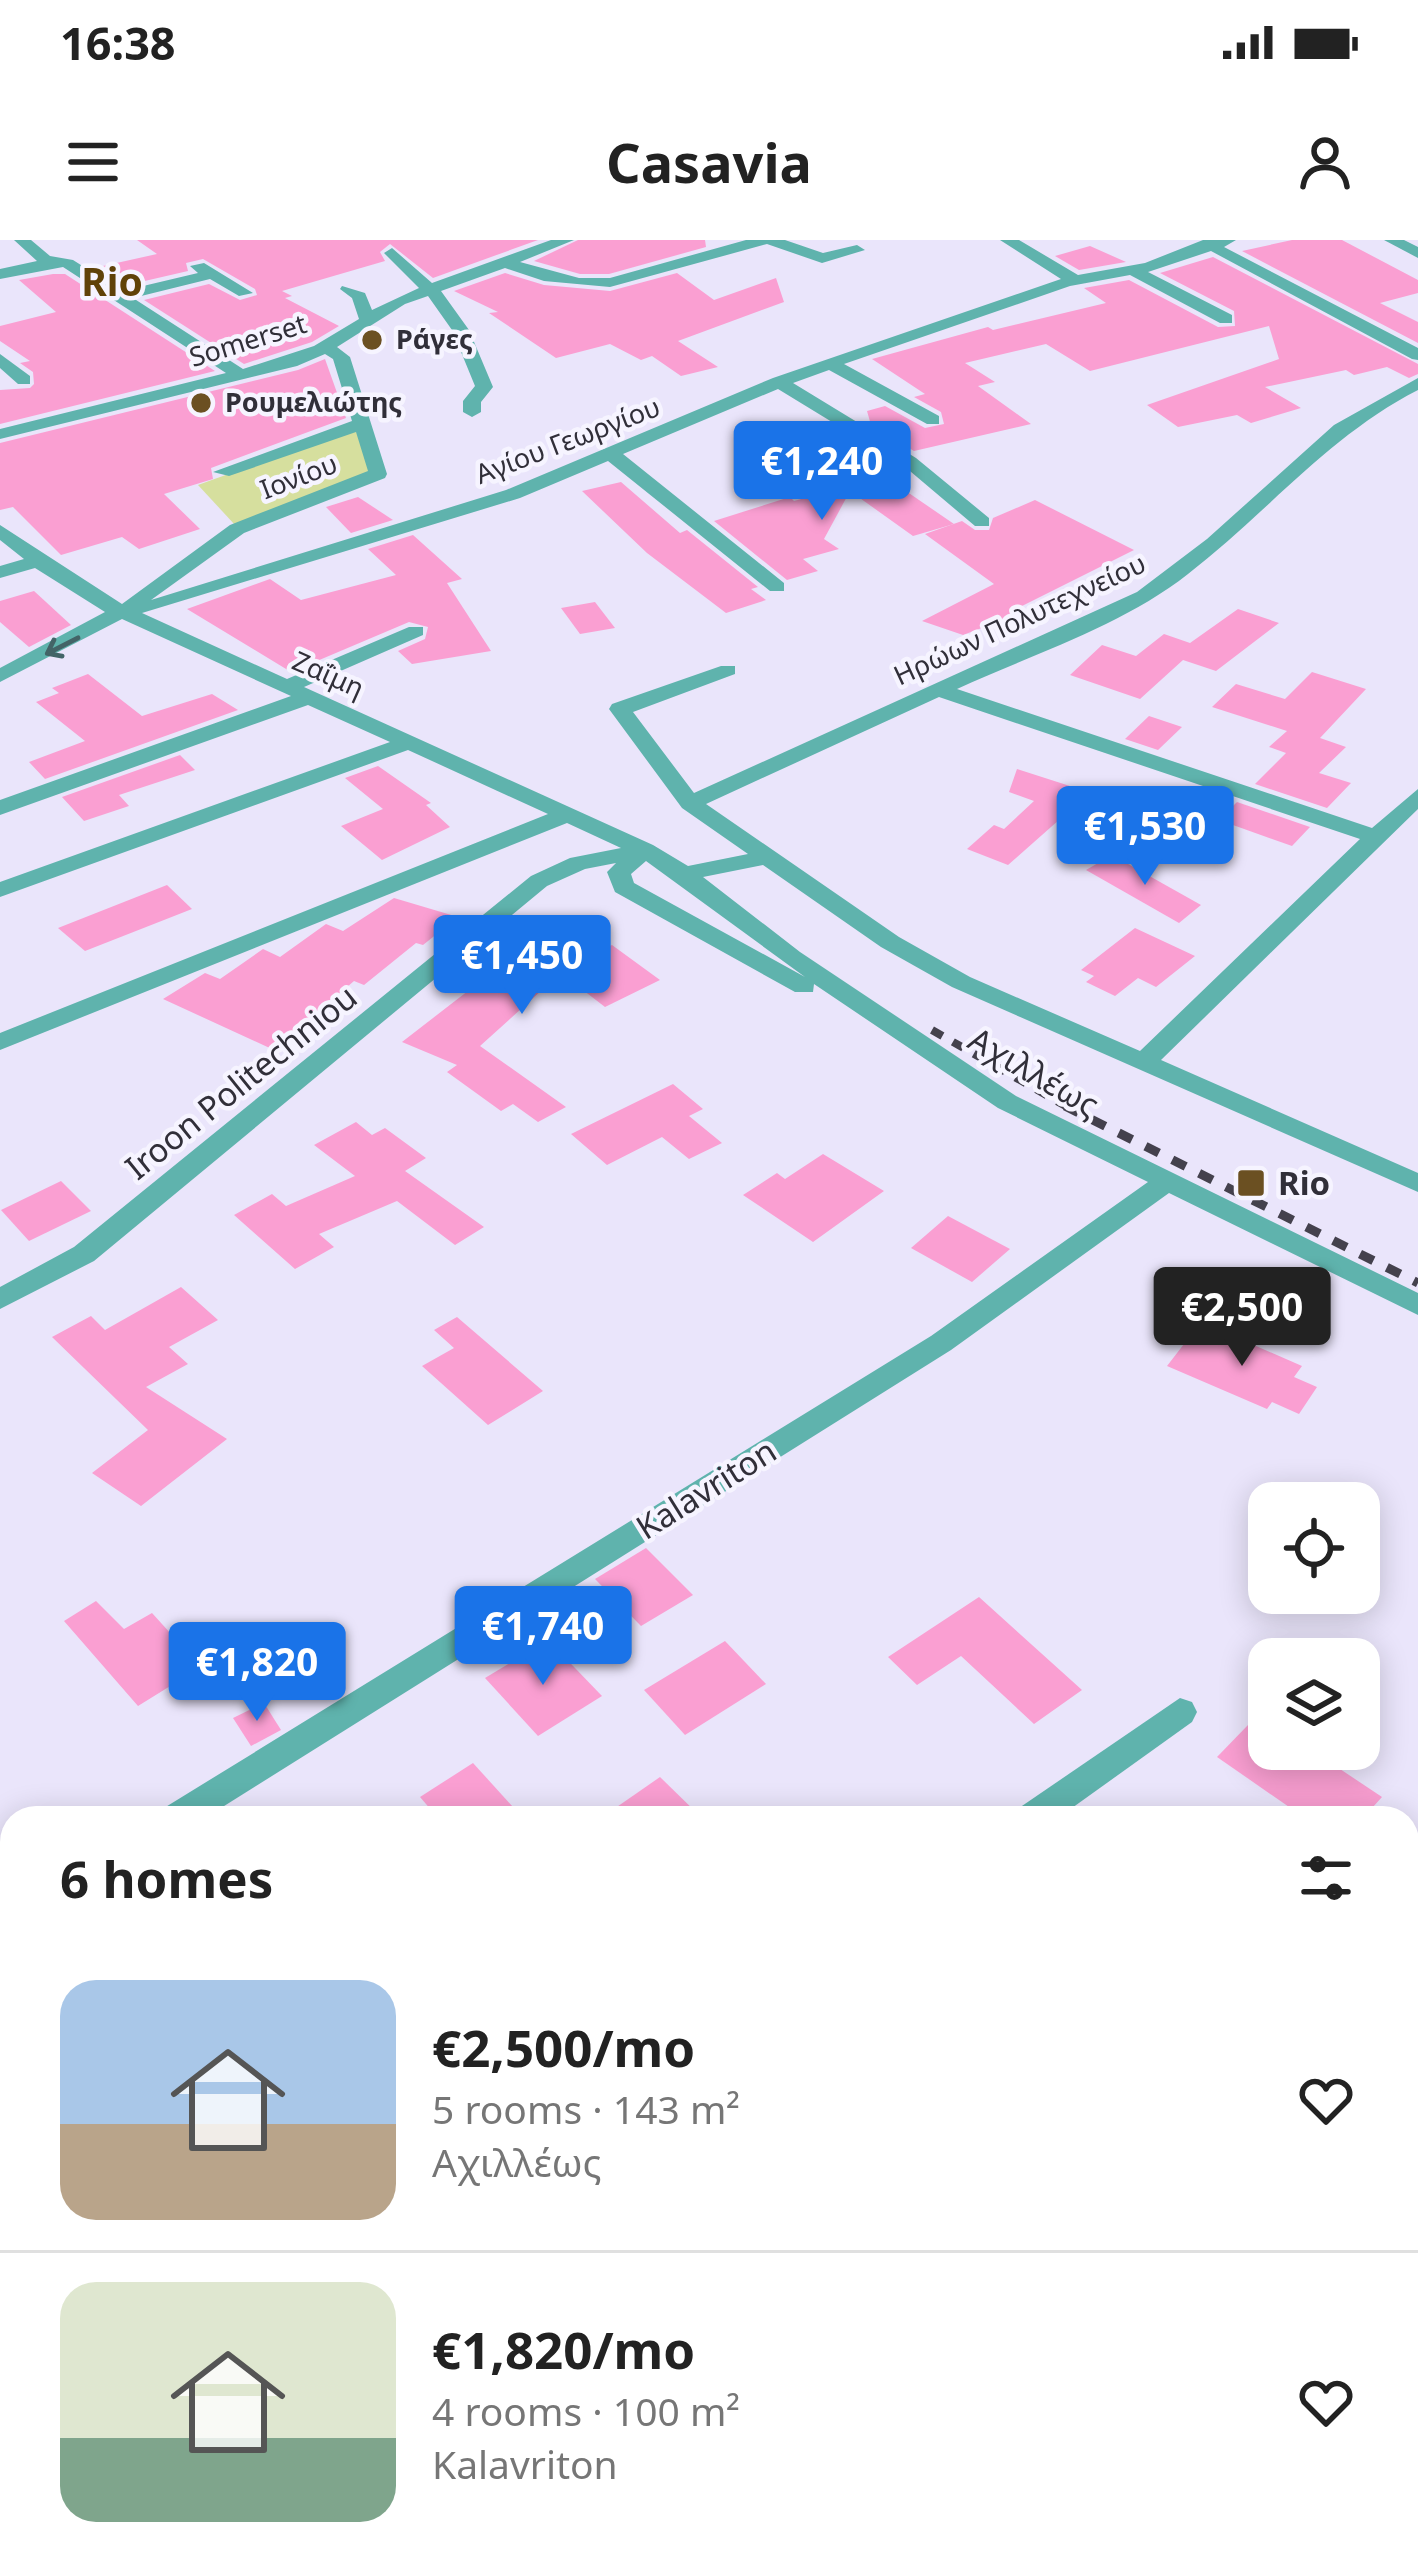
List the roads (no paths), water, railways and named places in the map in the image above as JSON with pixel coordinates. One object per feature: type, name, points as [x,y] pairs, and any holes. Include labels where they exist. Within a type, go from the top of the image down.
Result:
[{"type":"street","points":[[22,240],[54,262]]},
{"type":"street","name":"Somerset","points":[[0,434],[242,375],[325,346],[427,290],[566,240]]},
{"type":"street","points":[[504,262],[547,278],[623,282],[768,240],[822,258],[857,250]]},
{"type":"street","points":[[1009,240],[1076,280]]},
{"type":"street","points":[[1392,240],[1418,253]]},
{"type":"street","points":[[1218,242],[1418,356]]},
{"type":"street","name":"Αγίου Γεωργίου","points":[[0,676],[122,611],[161,604],[513,494],[830,363],[1076,280],[1133,270],[1218,242]]},
{"type":"street","points":[[392,253],[407,275],[442,301],[477,366],[484,387],[472,401],[472,412]]},
{"type":"street","points":[[0,274],[67,263],[242,375]]},
{"type":"street","points":[[195,264],[245,293]]},
{"type":"street","points":[[1133,270],[1226,319]]},
{"type":"street","points":[[118,297],[212,274]]},
{"type":"street","points":[[349,289],[359,296],[367,319]]},
{"type":"street","name":"Ιονίου","points":[[122,611],[237,530],[378,474],[341,357],[325,346]]},
{"type":"street","points":[[0,359],[24,380]]},
{"type":"street","points":[[830,363],[933,420]]},
{"type":"street","points":[[779,382],[910,462],[982,522]]},
{"type":"street","name":"Ηρώων Πολυτεχνείου","points":[[689,803],[816,749],[1158,588],[1349,418],[1418,382]]},
{"type":"street","points":[[222,472],[363,422]]},
{"type":"street","points":[[613,455],[777,587]]},
{"type":"street","name":"Ζαΐμη","points":[[0,531],[37,561],[122,611],[645,850]]},
{"type":"street","points":[[0,572],[37,561]]},
{"type":"street","points":[[289,686],[416,631]]},
{"type":"street","points":[[728,670],[620,709],[689,803],[940,970],[1416,1180]]},
{"type":"street","points":[[936,689],[1373,836]]},
{"type":"street","points":[[0,808],[312,697]]},
{"type":"street","points":[[0,890],[411,742]]},
{"type":"street","points":[[1144,1063],[1418,796]]},
{"type":"street","points":[[0,1042],[567,815]]},
{"type":"street","points":[[645,850],[618,875],[628,891],[876,1029],[906,1036]]},
{"type":"street","name":"Αχιλλέως","points":[[645,850],[684,874],[791,957],[1007,1102],[1418,1305]]},
{"type":"street","name":"Iroon Politechniou","points":[[0,1299],[83,1254],[539,881],[578,863],[645,850]]},
{"type":"street","points":[[684,874],[767,857]]},
{"type":"street","name":"Kalavriton","points":[[195,1806],[1013,1296],[1165,1184]]},
{"type":"street","points":[[1048,1806],[1180,1712]]},
{"type":"railway","points":[[932,1030],[1071,1109]]},
{"type":"railway","points":[[1065,1106],[1418,1283]]},
{"type":"place","name":"Ράγες","points":[[372,340]]},
{"type":"place","name":"Ρουμελιώτης","points":[[201,403]]},
{"type":"place","name":"Rio","points":[[1251,1183]]},
{"type":"district","name":"Rio","points":[[112,282]]}]
